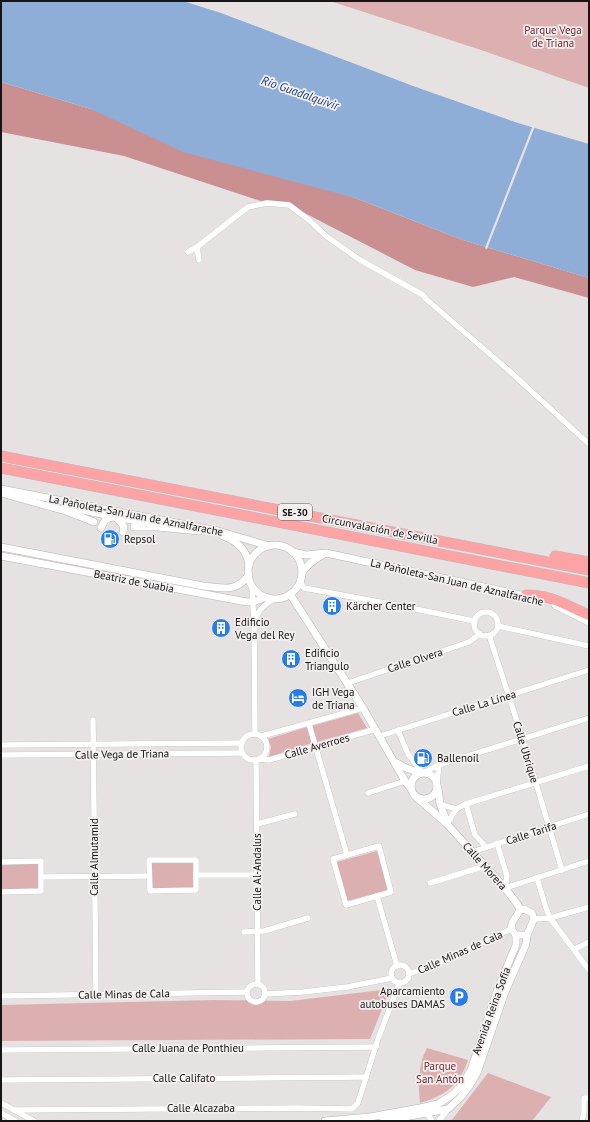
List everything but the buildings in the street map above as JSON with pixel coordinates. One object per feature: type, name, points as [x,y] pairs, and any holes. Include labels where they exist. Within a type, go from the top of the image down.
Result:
[{"type":"highway","name":"Circunvalación de Sevilla","points":[[1,456],[589,570]]},
{"type":"highway","name":"Circunvalación de Sevilla","points":[[1,468],[589,583]]},
{"type":"highway","points":[[506,553],[529,551],[589,562]]},
{"type":"highway","points":[[518,569],[547,580],[589,589]]},
{"type":"highway","points":[[526,595],[550,597],[588,619]]},
{"type":"street","points":[[188,252],[197,247],[248,207],[267,203],[290,205],[326,236],[360,260],[423,294],[426,299],[506,368],[589,444]]},
{"type":"street","points":[[197,247],[199,260]]},
{"type":"street","name":"La Pañoleta-San Juan de Aznalfarache","points":[[1,489],[223,532],[269,546]]},
{"type":"street","points":[[1,493],[66,511],[94,522]]},
{"type":"street","name":"La Pañoleta-San Juan de Aznalfarache","points":[[1,493],[114,517],[219,534],[238,544],[248,557],[250,565]]},
{"type":"street","points":[[62,501],[72,505],[109,513],[120,521],[124,527],[123,532]]},
{"type":"street","points":[[101,528],[103,522],[108,518],[124,516],[149,518]]},
{"type":"street","points":[[134,527],[158,527],[204,531]]},
{"type":"street","points":[[255,734],[254,624],[252,585],[249,575],[250,565],[257,553],[269,546],[280,546],[293,552],[299,560],[302,573]]},
{"type":"street","name":"Beatriz de Suabia","points":[[1,547],[203,586],[228,589],[242,585],[249,575]]},
{"type":"street","name":"La Pañoleta-San Juan de Aznalfarache","points":[[293,552],[306,555],[326,553],[526,595]]},
{"type":"street","points":[[252,585],[258,592],[266,597],[274,599],[282,598],[296,589],[305,568],[312,561],[326,553]]},
{"type":"street","name":"Beatriz de Suabia","points":[[1,556],[248,602],[266,597]]},
{"type":"street","points":[[300,581],[304,588],[474,621]]},
{"type":"street","points":[[290,594],[348,682],[415,796],[422,799],[432,796],[436,791],[439,765]]},
{"type":"street","points":[[254,624],[257,614],[264,605],[274,599]]},
{"type":"street","points":[[488,612],[495,616],[498,626],[495,632],[489,635],[480,634],[475,629],[474,621],[481,613],[488,612]]},
{"type":"street","points":[[498,626],[589,646]]},
{"type":"street","name":"Calle Olvera","points":[[348,682],[470,642],[480,634]]},
{"type":"street","name":"Calle Ubrique","points":[[489,635],[523,740],[562,870]]},
{"type":"street","name":"Calle La Línea","points":[[380,736],[589,670]]},
{"type":"street","points":[[262,736],[266,743],[266,750],[262,757],[257,759],[248,758],[242,753],[242,743],[246,736],[255,734],[262,736],[363,708]]},
{"type":"street","points":[[411,789],[412,778],[439,765],[523,740],[589,718]]},
{"type":"street","name":"Calle Almutamid","points":[[93,720],[96,994]]},
{"type":"street","points":[[309,724],[347,855]]},
{"type":"street","name":"Calle Averroes","points":[[257,759],[269,760],[315,745],[376,729]]},
{"type":"street","points":[[398,730],[408,754],[423,772]]},
{"type":"street","name":"Calle Vega de Triana","points":[[1,745],[242,743]]},
{"type":"street","name":"Calle Vega de Triana","points":[[1,755],[242,753]]},
{"type":"street","name":"Calle Al-Andalus","points":[[257,759],[258,984]]},
{"type":"street","points":[[395,762],[409,770],[423,772],[433,776],[437,783]]},
{"type":"street","points":[[448,824],[456,809],[466,804],[589,766]]},
{"type":"street","points":[[368,793],[405,781]]},
{"type":"street","name":"Calle Morera","points":[[437,783],[440,804],[448,824]]},
{"type":"street","name":"Calle Morera","points":[[415,796],[448,824],[505,888],[518,904],[520,910]]},
{"type":"street","points":[[440,804],[456,809]]},
{"type":"street","points":[[466,804],[475,835],[486,847]]},
{"type":"street","points":[[257,824],[295,814]]},
{"type":"street","name":"Calle Tarifa","points":[[472,852],[589,814]]},
{"type":"street","points":[[497,844],[507,876],[505,888],[589,861]]},
{"type":"street","points":[[379,846],[391,892],[346,905],[333,859],[347,855],[379,846]]},
{"type":"street","points":[[149,860],[196,860],[196,875],[196,890],[150,891],[149,860]]},
{"type":"street","points":[[1,862],[41,861],[41,892],[1,892]]},
{"type":"street","points":[[430,883],[485,866]]},
{"type":"street","points":[[196,875],[257,875]]},
{"type":"street","points":[[41,877],[149,876]]},
{"type":"street","points":[[537,878],[550,918],[589,970]]},
{"type":"street","points":[[377,896],[397,966]]},
{"type":"street","points":[[534,919],[550,918],[589,906]]},
{"type":"street","points":[[520,910],[528,910],[532,913],[534,919],[526,934],[514,932],[512,923],[520,910]]},
{"type":"street","points":[[244,932],[258,932],[308,918]]},
{"type":"street","name":"Calle Minas de Cala","points":[[409,974],[514,932]]},
{"type":"street","name":"Avenida Reina Sofía","points":[[383,1121],[426,1110],[452,1095],[462,1085],[470,1070],[497,991],[516,944],[514,932]]},
{"type":"street","name":"Avenida Reina Sofía","points":[[448,1109],[460,1098],[470,1085],[476,1073],[505,992],[526,944],[526,934]]},
{"type":"street","points":[[574,949],[589,942]]},
{"type":"street","points":[[397,966],[405,967],[409,974],[408,980],[399,984],[393,981],[391,972],[392,969],[397,966]]},
{"type":"street","points":[[265,994],[347,987],[392,978]]},
{"type":"street","points":[[258,984],[262,987],[265,994],[263,999],[256,1002],[249,998],[247,992],[251,986],[258,984]]},
{"type":"street","name":"Calle Alcazaba","points":[[14,1110],[352,1109],[358,1104],[376,1047],[399,984]]},
{"type":"street","name":"Calle Minas de Cala","points":[[1,996],[247,992]]},
{"type":"street","name":"Calle Juana de Ponthieu","points":[[1,1050],[376,1047]]},
{"type":"street","name":"Calle Califato","points":[[1,1080],[366,1077]]},
{"type":"street","points":[[439,1121],[448,1109],[447,1103],[451,1099],[452,1095]]},
{"type":"street","points":[[582,1121],[587,1098]]},
{"type":"street","points":[[1,1103],[34,1121]]},
{"type":"street","points":[[432,1121],[426,1110],[442,1106],[448,1109]]},
{"type":"street","name":"Avenida Reina Sofía","points":[[325,1121],[426,1110]]},
{"type":"street","points":[[1,1113],[16,1121]]},
{"type":"green space","name":"Parque Vega de Triana","points":[[330,1],[589,1],[589,88],[484,51]]},
{"type":"green space","points":[[358,713],[367,728],[317,742],[312,726]]},
{"type":"green space","points":[[307,727],[312,743],[269,757],[271,747],[268,739]]},
{"type":"green space","points":[[377,851],[388,890],[347,901],[337,862]]},
{"type":"green space","points":[[195,862],[195,888],[151,889],[151,863]]},
{"type":"green space","points":[[39,863],[39,889],[1,890],[1,864]]},
{"type":"green space","points":[[390,989],[370,1039],[1,1041],[1,1005],[214,1000],[290,1001]]},
{"type":"green space","name":"Parque San Antón","points":[[427,1048],[468,1060],[456,1083],[437,1097],[420,1103],[419,1075]]},
{"type":"green space","points":[[488,1073],[551,1097],[532,1121],[451,1121]]},
{"type":"shaded area","points":[[1,82],[91,109],[355,198],[463,240],[589,278],[589,298],[514,277],[473,287],[415,270],[289,205],[267,203],[124,156],[1,132]]},
{"type":"water","name":"Río Guadalquivir","points":[[1,1],[183,1],[221,13],[413,86],[518,123],[589,144],[589,278],[463,240],[355,198],[183,152],[91,109],[1,82]]},
{"type":"pier","points":[[533,125],[535,126],[487,249],[485,248]]},
{"type":"place","name":"Repsol","points":[[110,539]]},
{"type":"place","name":"Kärcher Center","points":[[332,606]]},
{"type":"place","name":"Edificio Vega del Rey","points":[[221,628]]},
{"type":"place","name":"Edificio Triangulo","points":[[291,659]]},
{"type":"place","name":"IGH Vega de Triana","points":[[298,698]]},
{"type":"place","name":"Ballenoil","points":[[423,758]]},
{"type":"place","name":"Aparcamiento autobuses DAMAS","points":[[459,997]]}]
